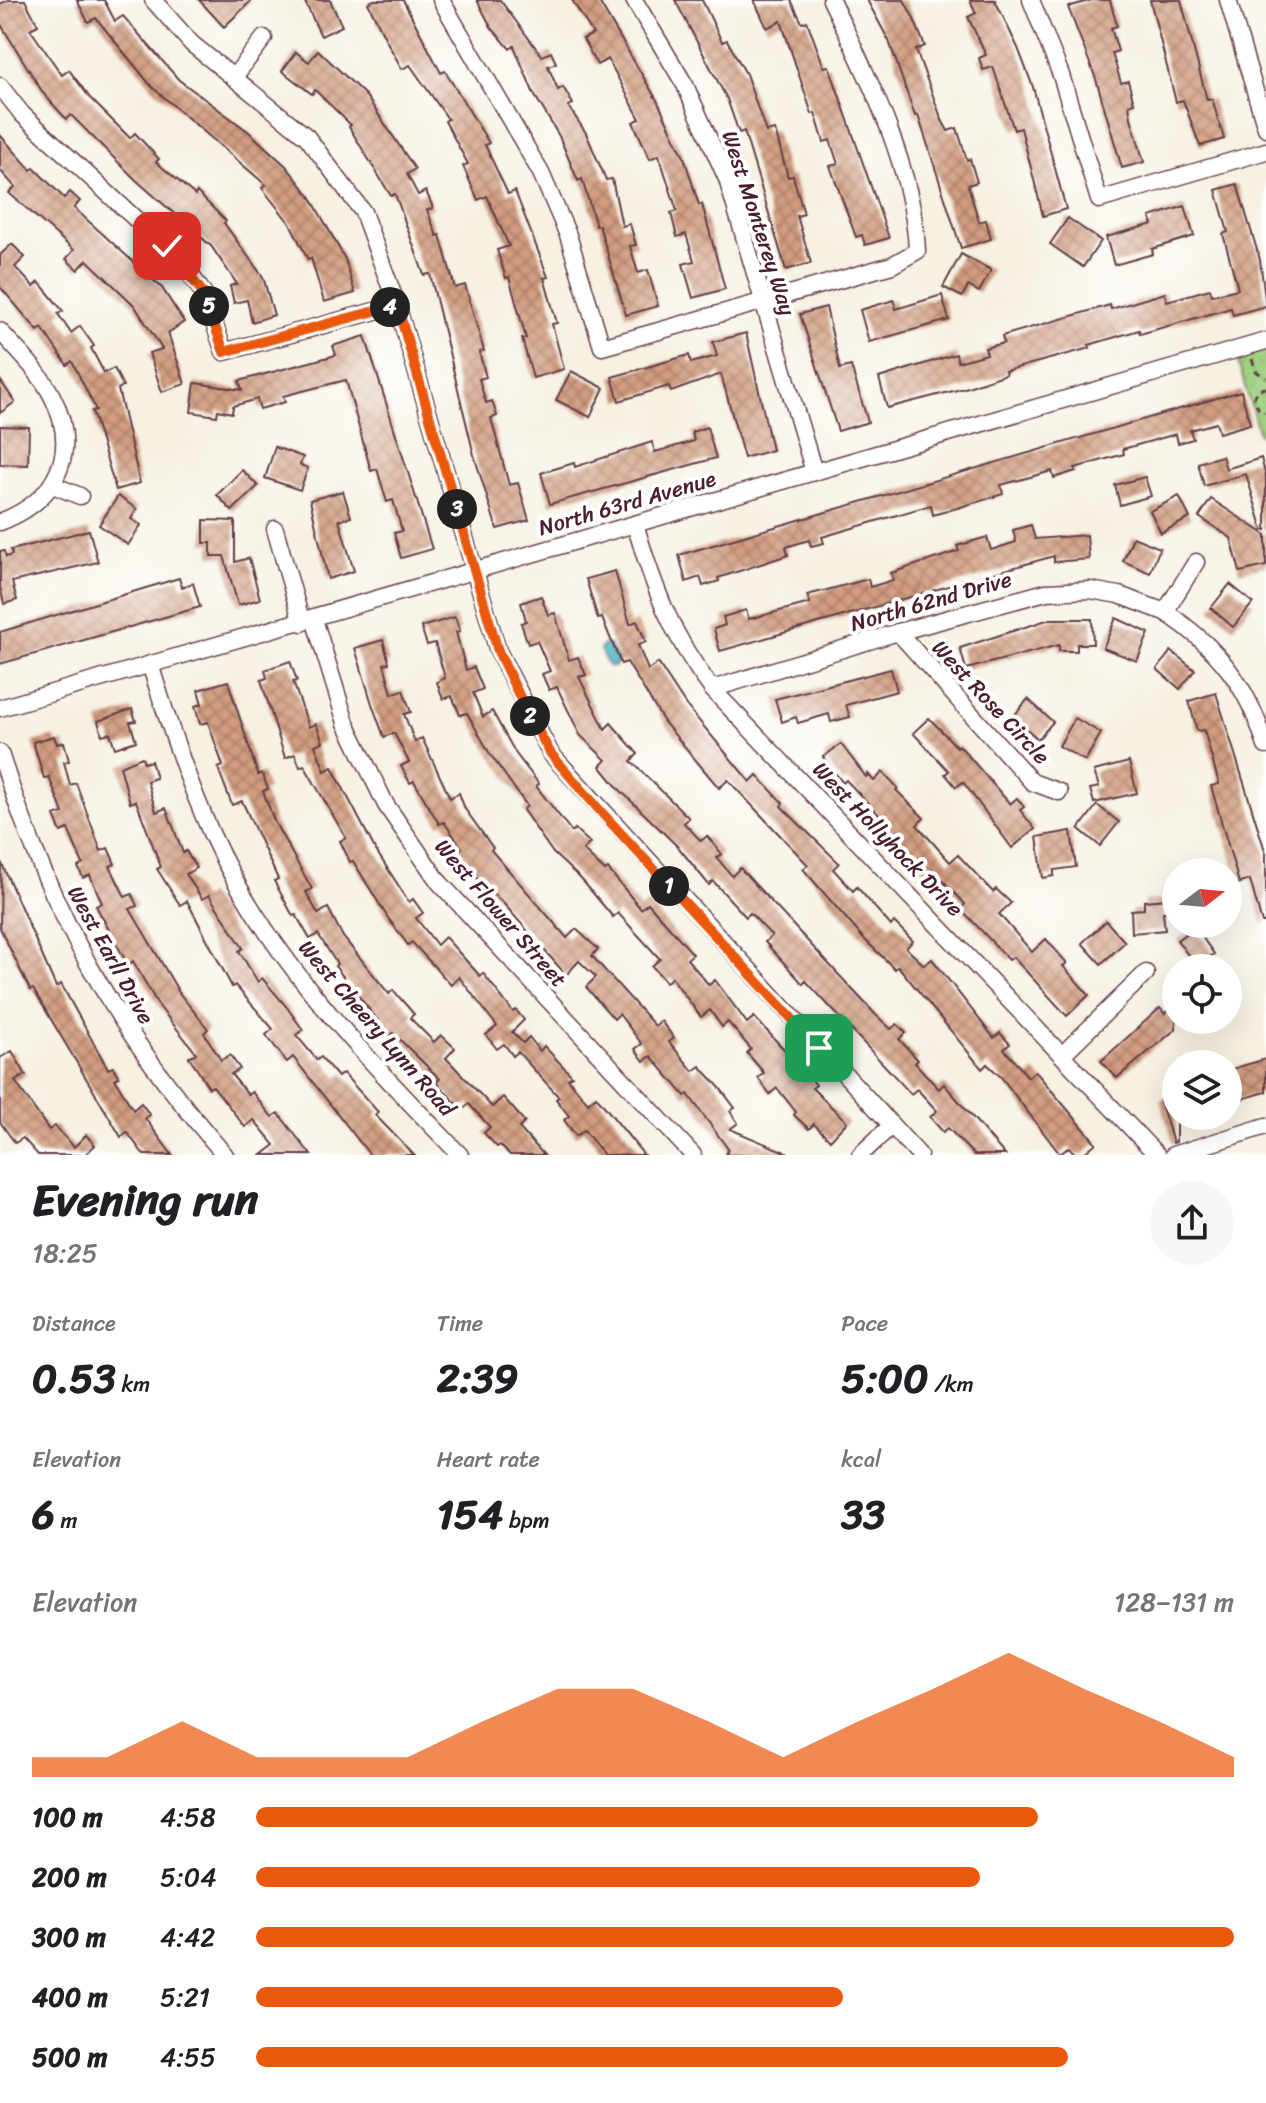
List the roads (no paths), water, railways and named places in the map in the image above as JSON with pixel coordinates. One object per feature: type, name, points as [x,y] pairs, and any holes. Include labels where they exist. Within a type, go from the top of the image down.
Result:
[{"type":"street","points":[[153,0],[192,44],[307,137],[337,172],[363,212],[397,305],[498,651],[551,754],[919,1155]]},
{"type":"street","points":[[441,0],[541,173],[568,235],[602,347],[892,265],[917,251],[916,221],[889,134],[831,0]]},
{"type":"street","name":"West Monterey Way","points":[[634,0],[703,123],[727,179],[814,472]]},
{"type":"street","points":[[1031,0],[1061,75],[1099,200],[1266,151]]},
{"type":"street","points":[[1228,0],[1266,128]]},
{"type":"street","points":[[234,77],[264,38]]},
{"type":"street","points":[[0,86],[22,114],[181,261],[204,294],[224,352],[397,305]]},
{"type":"street","points":[[0,331],[51,393],[66,444],[53,485],[32,508],[0,522]]},
{"type":"street","name":"North 63rd Avenue","points":[[0,708],[1266,341]]},
{"type":"street","points":[[53,485],[80,496]]},
{"type":"street","name":"West Hollyhock Drive","points":[[635,524],[672,629],[712,689],[1157,1155]]},
{"type":"street","name":"West Flower Street","points":[[275,529],[346,723],[386,805],[439,882],[693,1155]]},
{"type":"street","points":[[1165,612],[1196,562]]},
{"type":"street","name":"North 62nd Drive","points":[[712,689],[898,632],[1070,588],[1119,595],[1165,612],[1199,635],[1228,665],[1251,703],[1266,746]]},
{"type":"street","name":"West Rose Circle","points":[[898,632],[1032,782],[1059,792]]},
{"type":"street","name":"West Cheery Lynn Road","points":[[150,664],[175,744],[213,838],[266,930],[305,985],[371,1061],[460,1155]]},
{"type":"street","name":"West Earll Drive","points":[[0,753],[32,848],[96,981],[147,1060],[225,1155]]},
{"type":"street","points":[[1063,1054],[1146,973]]},
{"type":"street","points":[[860,1155],[891,1126]]},
{"type":"street","points":[[1173,1155],[1266,1126]]},
{"type":"water","points":[[603,645],[609,645],[618,661],[615,667],[608,666],[600,650]]}]
